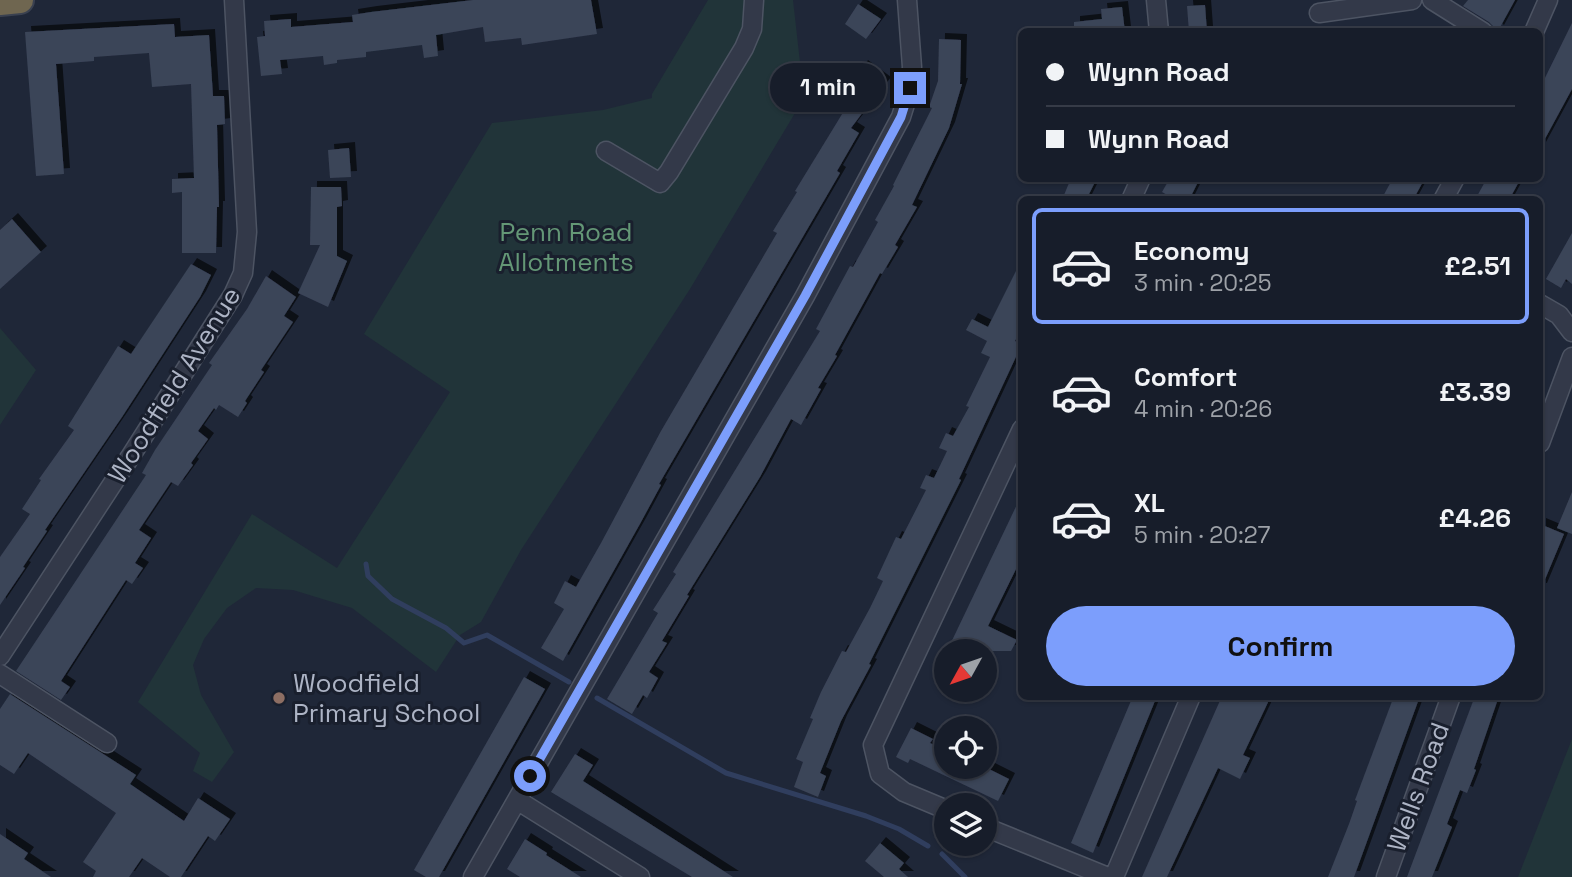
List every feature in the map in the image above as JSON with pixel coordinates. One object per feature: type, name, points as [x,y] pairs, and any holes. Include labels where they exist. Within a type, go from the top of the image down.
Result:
[{"type":"highway","points":[[0,2],[20,0]]},
{"type":"street","name":"Woodfield Avenue","points":[[0,656],[233,295],[243,273],[247,232],[234,0]]},
{"type":"street","points":[[606,151],[660,183],[744,48],[752,29],[754,0]]},
{"type":"street","points":[[473,877],[805,296],[901,117],[910,88],[912,67],[907,0]]},
{"type":"street","points":[[1156,0],[1159,28]]},
{"type":"street","points":[[1319,13],[1412,0]]},
{"type":"street","points":[[1432,0],[1477,28]]},
{"type":"street","points":[[1536,28],[1549,0]]},
{"type":"street","points":[[1543,306],[1559,315],[1572,332]]},
{"type":"street","points":[[1543,435],[1572,357]]},
{"type":"street","points":[[934,805],[904,792],[880,774],[873,745],[1018,437]]},
{"type":"street","points":[[0,674],[107,743]]},
{"type":"street","points":[[1114,877],[1189,700]]},
{"type":"street","name":"Wells Road","points":[[1385,877],[1450,700]]},
{"type":"street","points":[[517,800],[640,877]]},
{"type":"street","points":[[997,832],[1108,877]]},
{"type":"green space","name":"Penn Road Allotments","points":[[708,0],[793,0],[804,98],[690,289],[521,550],[481,622],[460,635],[436,672],[352,608],[293,590],[256,588],[227,608],[204,639],[193,665],[201,695],[234,752],[212,782],[193,771],[200,753],[138,702],[252,514],[337,568],[450,392],[364,334],[492,123],[603,110],[652,98]]},
{"type":"green space","points":[[0,328],[36,370],[0,425]]},
{"type":"green space","points":[[1572,739],[1572,877],[1518,877]]},
{"type":"building","points":[[473,0],[591,0],[597,34],[522,45],[521,38],[485,42],[483,27],[436,35],[438,56],[424,58],[422,45],[366,52],[366,57],[337,60],[337,63],[324,65],[323,56],[280,60],[282,74],[261,76],[257,37],[265,36],[264,21],[291,19],[291,27],[353,22],[352,15]]},
{"type":"building","points":[[1468,0],[1515,0],[1500,28],[1495,28],[1463,6]]},
{"type":"building","points":[[858,4],[881,19],[866,39],[845,24]]},
{"type":"building","points":[[1205,5],[1207,28],[1189,28],[1187,6]]},
{"type":"building","points":[[1122,7],[1125,28],[1074,28],[1074,22],[1102,19],[1101,9]]},
{"type":"building","points":[[1572,23],[1572,89],[1543,142],[1543,82]]},
{"type":"building","points":[[174,24],[175,37],[209,35],[213,96],[224,96],[225,124],[217,125],[219,207],[216,253],[182,253],[182,192],[172,193],[172,179],[194,178],[191,84],[152,87],[149,53],[94,57],[94,61],[56,64],[64,174],[36,176],[25,32]]},
{"type":"building","points":[[939,39],[961,40],[962,84],[949,128],[912,205],[917,207],[895,245],[898,247],[882,274],[880,273],[835,355],[837,356],[818,388],[821,389],[801,425],[791,419],[760,477],[687,595],[689,596],[662,641],[667,643],[649,672],[658,678],[647,698],[643,695],[632,714],[607,699],[658,613],[653,610],[676,574],[673,572],[820,331],[816,329],[850,266],[853,267],[878,222],[875,220],[932,108],[929,107],[938,81]]},
{"type":"building","points":[[862,66],[885,83],[851,128],[859,133],[837,171],[840,173],[659,484],[661,485],[641,522],[563,661],[541,648],[564,609],[554,603],[565,581],[576,587],[661,431],[777,233],[773,231],[797,192],[795,191],[847,106],[838,99]]},
{"type":"building","points":[[349,148],[351,177],[330,178],[328,150]]},
{"type":"building","points":[[1069,182],[1095,182],[1088,196],[1064,196]]},
{"type":"building","points":[[1168,182],[1197,184],[1191,196],[1169,196],[1162,192]]},
{"type":"building","points":[[1391,182],[1423,182],[1415,196],[1383,196]]},
{"type":"building","points":[[1485,182],[1519,182],[1511,196],[1477,196]]},
{"type":"building","points":[[311,187],[341,187],[342,206],[337,207],[337,256],[347,261],[328,307],[298,293],[320,245],[310,245]]},
{"type":"building","points":[[12,219],[41,252],[0,289],[0,230]]},
{"type":"building","points":[[1572,233],[1572,284],[1566,279],[1561,288],[1546,279]]},
{"type":"building","points":[[191,264],[211,275],[200,297],[45,530],[47,531],[23,567],[25,568],[0,605],[0,557],[30,514],[22,509],[41,480],[39,479],[74,430],[68,426],[118,346],[131,354]]},
{"type":"building","points":[[1018,267],[1018,335],[1015,341],[1018,342],[1018,353],[959,479],[961,480],[841,721],[820,773],[826,776],[818,797],[794,787],[803,762],[796,759],[813,719],[810,718],[842,651],[846,652],[883,581],[877,578],[896,537],[901,539],[926,490],[920,488],[926,475],[934,478],[947,451],[939,448],[946,433],[953,436],[969,407],[966,406],[990,357],[981,353],[987,341],[966,330],[972,319],[988,327]]},
{"type":"building","points":[[266,276],[296,297],[284,316],[293,322],[261,370],[264,372],[238,417],[219,405],[198,431],[208,439],[191,463],[193,465],[178,486],[171,482],[139,530],[151,538],[135,563],[143,568],[132,584],[126,580],[61,681],[70,687],[61,700],[16,671],[146,475],[142,473],[155,450],[212,365],[209,363],[247,309]]},
{"type":"building","points":[[1572,492],[1572,534],[1557,528]]},
{"type":"building","points":[[1018,502],[1018,565],[988,626],[1017,640],[1011,651],[998,651],[998,639],[953,639]]},
{"type":"building","points":[[1543,525],[1564,534],[1543,584]]},
{"type":"building","points":[[524,677],[545,689],[439,877],[426,877],[414,870]]},
{"type":"building","points":[[10,694],[136,775],[130,784],[184,821],[198,798],[230,819],[215,841],[208,836],[181,877],[170,877],[142,858],[129,877],[93,877],[96,871],[83,862],[116,813],[28,753],[14,774],[0,765],[0,709]]},
{"type":"building","points":[[1131,700],[1155,700],[1093,853],[1071,843]]},
{"type":"building","points":[[1220,700],[1269,700],[1243,755],[1250,758],[1240,779],[1218,768],[1167,877],[1142,877]]},
{"type":"building","points":[[1392,700],[1419,700],[1354,877],[1328,877],[1349,824],[1357,801],[1355,800]]},
{"type":"building","points":[[1473,700],[1498,700],[1467,793],[1460,790],[1447,824],[1452,827],[1432,877],[1407,877]]},
{"type":"building","points":[[911,728],[933,739],[930,743],[934,745],[934,770],[910,759],[908,763],[896,757]]},
{"type":"building","points":[[575,754],[593,765],[583,781],[733,877],[692,877],[551,792]]},
{"type":"building","points":[[997,773],[1009,779],[998,801],[997,793],[981,793],[952,779],[997,779]]},
{"type":"building","points":[[0,834],[28,853],[24,859],[51,877],[0,877]]},
{"type":"building","points":[[525,839],[581,877],[520,877],[507,869]]},
{"type":"building","points":[[880,843],[904,863],[899,869],[908,877],[884,877],[865,861]]},
{"type":"waterway","points":[[366,564],[368,576],[392,599],[446,628],[464,643],[487,635],[569,682]]},
{"type":"waterway","points":[[597,698],[726,773],[866,816],[899,829],[928,846]]},
{"type":"waterway","points":[[944,856],[965,877]]},
{"type":"place","name":"Woodfield Primary School","points":[[279,698]]},
{"type":"route","points":[[530,776],[805,296],[901,117],[910,88]]}]
